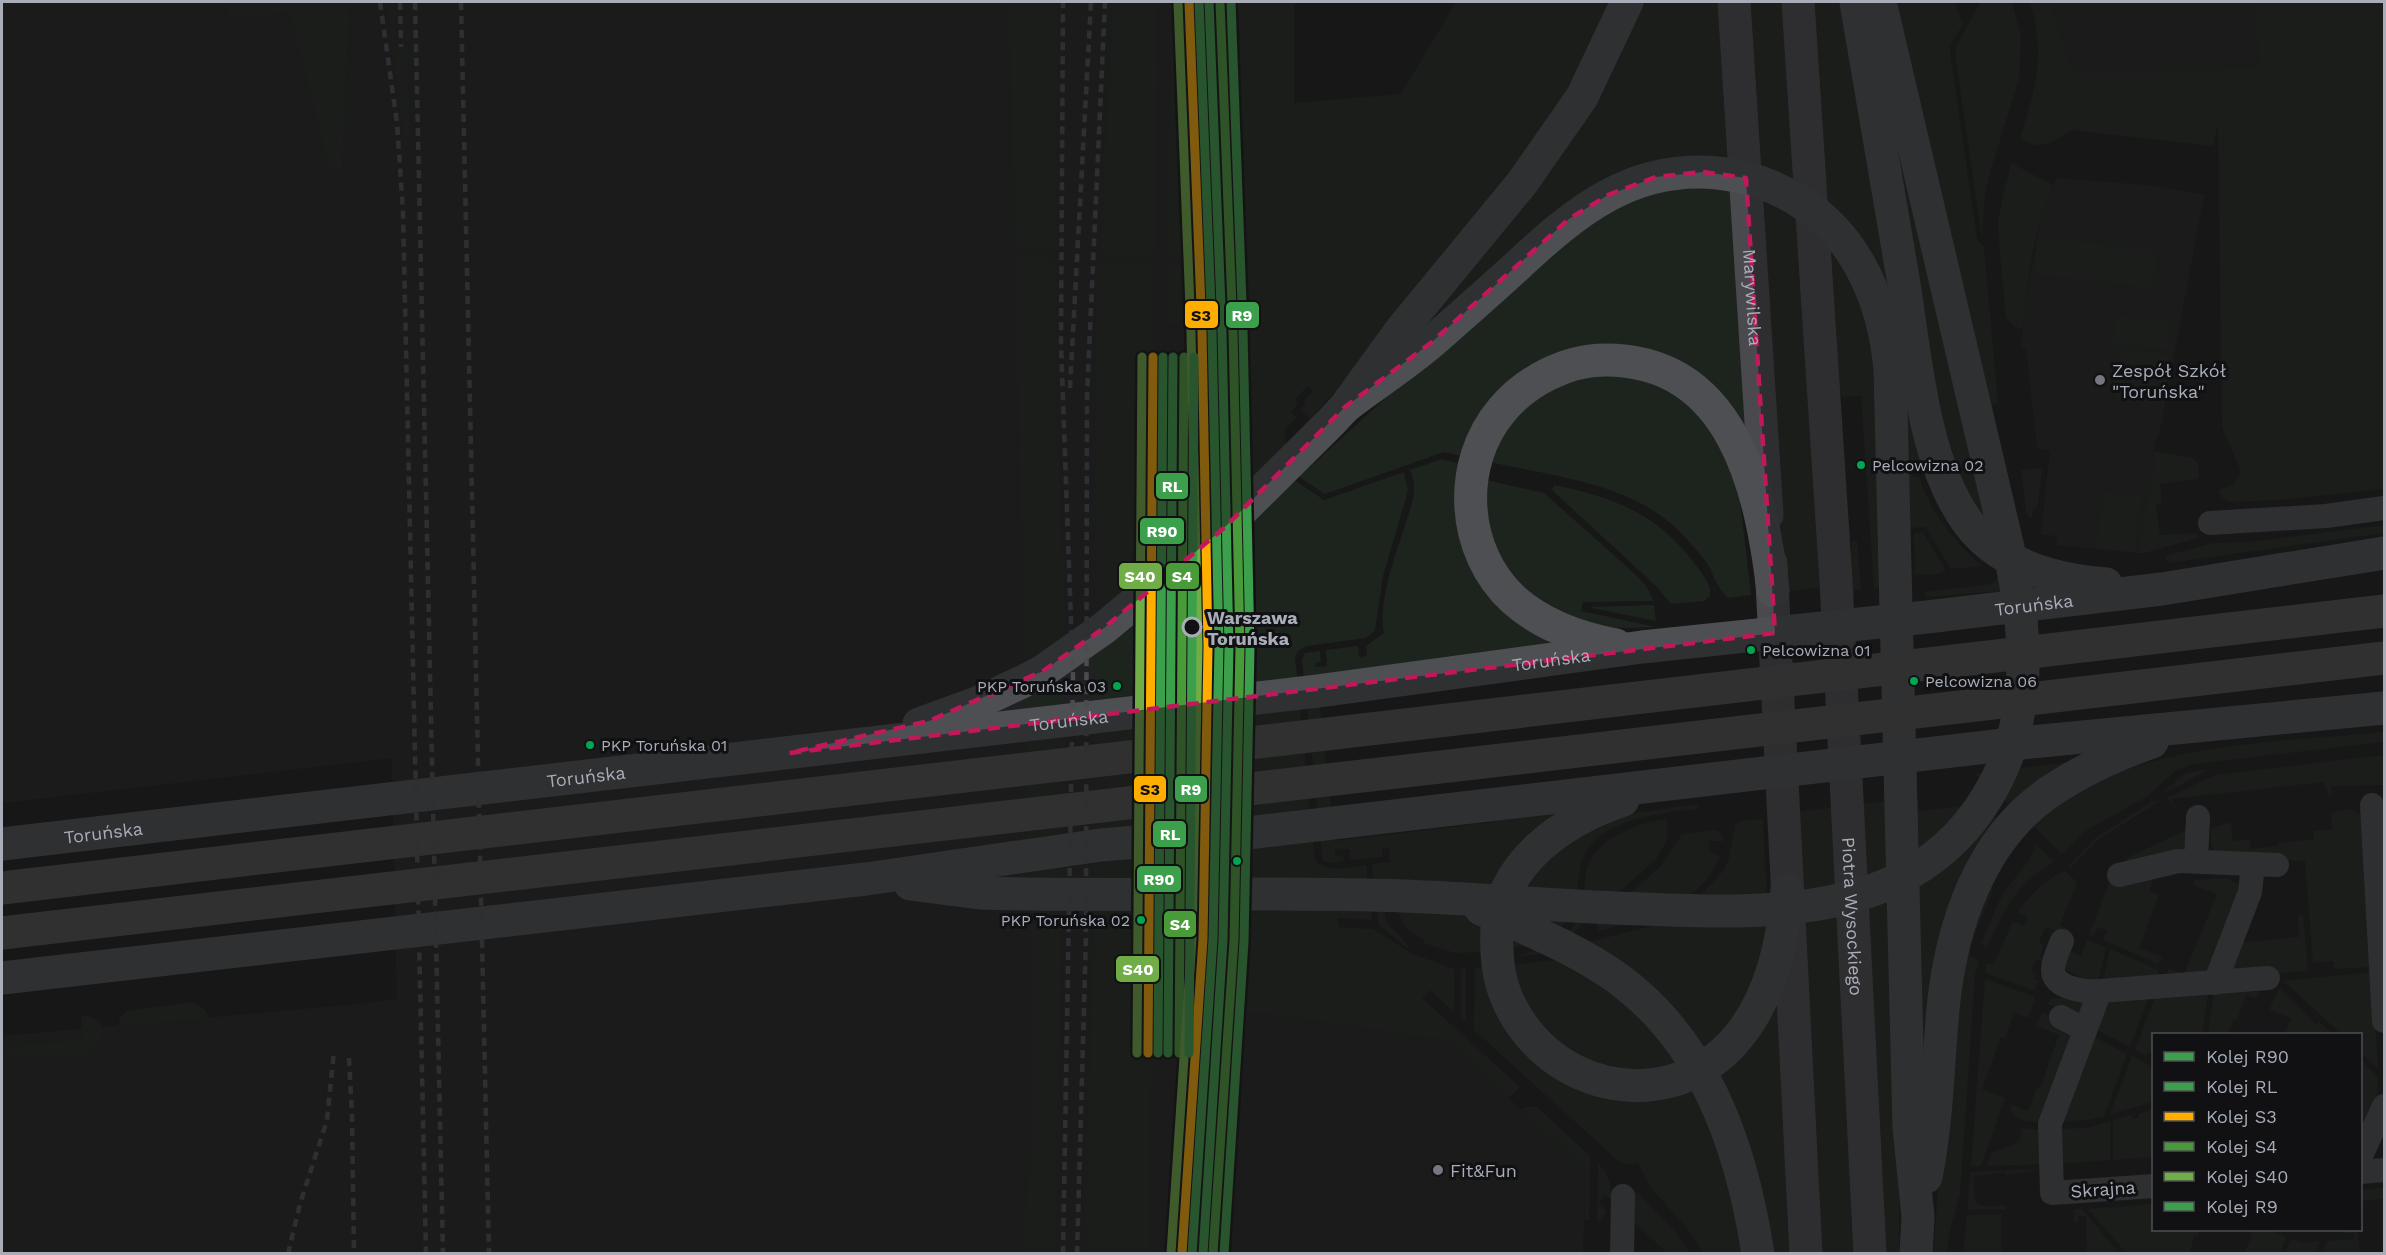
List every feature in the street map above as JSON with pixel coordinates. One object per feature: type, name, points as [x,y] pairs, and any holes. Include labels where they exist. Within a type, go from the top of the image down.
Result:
[{"type":"highway","points":[[2,888],[2385,611]]},
{"type":"highway","points":[[2,933],[2385,658]]},
{"type":"main road","points":[[1345,407],[1401,330],[1522,183],[1582,97],[1627,2]]},
{"type":"main road","name":"Marywilska","points":[[1734,2],[1773,591]]},
{"type":"main road","name":"Piotra Wysockiego","points":[[1798,2],[1836,581],[1870,1254]]},
{"type":"main road","points":[[1856,2],[1924,402],[1935,454],[1950,493],[1970,525],[1982,538],[2013,561],[2033,570],[2090,583],[2162,589]]},
{"type":"main road","points":[[866,879],[980,893],[1307,894],[1732,912],[1806,907],[1860,895],[1898,880],[1926,863],[1971,821],[2001,773],[2014,735],[2022,696],[2023,649],[2017,589],[1880,2]]},
{"type":"main road","points":[[789,753],[874,737],[929,721],[977,703],[1043,671],[1104,628],[1224,528],[1345,407],[1432,342],[1569,219],[1608,195],[1656,177],[1689,172],[1710,172],[1742,177],[1770,186],[1806,205],[1827,222],[1852,250],[1863,269],[1880,315],[1890,369],[1909,1127],[1917,1217],[1916,1254]]},
{"type":"main road","points":[[1642,647],[1605,643],[1558,628],[1534,615],[1513,599],[1496,579],[1479,549],[1471,512],[1474,468],[1487,432],[1501,411],[1524,389],[1553,373],[1578,363],[1600,360],[1624,361],[1662,371],[1699,392],[1729,428],[1756,496],[1766,539],[1773,591],[1806,1254]]},
{"type":"main road","name":"Toruńska","points":[[2,844],[1318,691],[1642,647],[2162,589],[2385,553]]},
{"type":"main road","points":[[2,978],[866,879],[1101,845],[1332,823],[1935,753],[2385,708]]},
{"type":"main road","points":[[1917,1217],[1932,1144],[1943,1008],[1952,948],[1967,900],[1986,862],[2008,831],[2023,815],[2060,785],[2130,750],[2219,724]]},
{"type":"main road","points":[[1696,781],[1658,789],[1595,811],[1564,827],[1539,846],[1520,868],[1503,899],[1498,921],[1498,958],[1505,995],[1517,1019],[1536,1042],[1563,1064],[1592,1079],[1613,1084],[1635,1086],[1668,1082],[1709,1064],[1732,1044],[1750,1022],[1764,994],[1783,926],[1787,888]]},
{"type":"main road","points":[[1454,899],[1492,914],[1586,958],[1624,984],[1672,1031],[1701,1073],[1724,1119],[1742,1173],[1758,1254]]},
{"type":"street","points":[[2210,524],[2326,516],[2385,508]]},
{"type":"street","points":[[2373,805],[2385,1021]]},
{"type":"street","points":[[2196,861],[2198,817]]},
{"type":"street","points":[[2119,875],[2167,862],[2277,865]]},
{"type":"street","points":[[2215,983],[2250,892],[2253,864]]},
{"type":"street","points":[[2062,941],[2053,966],[2055,977],[2062,984],[2072,988],[2100,991],[2268,978]]},
{"type":"street","points":[[2061,1017],[2085,1030],[2100,991]]},
{"type":"street","name":"Skrajna","points":[[2085,1030],[2050,1124],[2052,1192],[2152,1186]]},
{"type":"street","points":[[2362,1156],[2385,1106]]},
{"type":"street","points":[[2362,1172],[2385,1170]]},
{"type":"street","points":[[1622,1254],[1623,1196]]},
{"type":"highlighted area","points":[[1703,172],[1746,178],[1775,633],[789,753],[929,721],[1043,671],[1104,628],[1224,528],[1345,407],[1432,342],[1569,219],[1608,195],[1656,177]]},
{"type":"shaded area","points":[[2,2],[224,2],[229,19],[289,13],[330,173],[342,174],[350,2],[1294,2],[1267,1014],[1448,1041],[1585,1169],[1583,1253],[2,1253],[2,1036],[397,999],[392,758],[2,803]]},
{"type":"shaded area","points":[[224,2],[350,2],[342,174],[330,173],[289,13],[229,19]]},
{"type":"shaded area","points":[[387,2],[395,2],[395,47],[407,47],[410,146],[405,146]]},
{"type":"shaded area","points":[[1009,2],[1058,2],[1055,249],[1015,249]]},
{"type":"shaded area","points":[[1113,2],[1157,2],[1155,256],[1110,255],[1110,252],[1101,251]]},
{"type":"shaded area","points":[[1171,2],[1194,2],[1206,322],[1189,322],[1188,256],[1168,257]]},
{"type":"shaded area","points":[[1209,2],[1294,2],[1294,103],[1401,94],[1456,2],[1616,2],[1547,126],[1332,395],[1310,419],[1300,410],[1313,391],[1307,386],[1295,400],[1298,404],[1291,412],[1297,417],[1284,431],[1293,479],[1324,500],[1404,472],[1408,491],[1383,576],[1375,630],[1366,638],[1307,646],[1299,650],[1295,657],[1315,860],[1332,868],[1366,865],[1372,920],[1338,918],[1338,927],[1373,929],[1413,954],[1454,969],[1454,1012],[1430,990],[1422,998],[1520,1087],[1509,1098],[1448,1041],[1267,1014],[1219,1011],[1230,615]]},
{"type":"shaded area","points":[[1641,2],[1721,2],[1750,441],[1743,433],[1596,350],[1462,456],[1444,452],[1325,494],[1299,477],[1495,298],[1656,164],[1386,366]]},
{"type":"shaded area","points":[[1745,2],[1787,2],[1825,587],[1783,592]]},
{"type":"shaded area","points":[[1809,2],[1847,2],[1960,538],[1939,507],[1922,469],[1913,469],[1913,477],[1919,477],[1930,503],[1944,526],[1982,566],[1951,569],[1926,527],[1910,528],[1876,340],[1886,587],[1874,588],[1861,396],[1842,397],[1834,366]]},
{"type":"shaded area","points":[[1890,2],[1955,2],[1963,24],[1951,44],[1950,51],[1977,239],[1984,247],[1998,403],[1990,406]]},
{"type":"shaded area","points":[[1981,2],[2012,2],[2021,37],[2019,79],[1990,172],[1985,194],[1982,237],[1955,55],[1957,44]]},
{"type":"shaded area","points":[[2030,2],[2050,2],[2073,73],[2261,68],[2254,2],[2384,2],[2384,489],[2279,500],[2232,502],[2222,497],[2219,490],[2234,485],[2241,471],[2222,427],[2218,123],[2213,146],[2072,130],[2041,145],[2034,145],[2020,138],[2031,102],[2037,71],[2037,39]]},
{"type":"shaded area","points":[[2050,2],[2254,2],[2262,68],[2073,73]]},
{"type":"shaded area","points":[[1878,46],[1988,525],[1977,513],[1944,445]]},
{"type":"shaded area","points":[[2011,163],[2053,185],[2036,237],[2023,329],[2014,326],[2006,318],[2000,255],[1998,219]]},
{"type":"shaded area","name":"Zespół Szkół \"Toruńska\"","points":[[2057,178],[2157,186],[2204,195],[2159,435],[2156,437],[2153,455],[2155,458],[2138,553],[2056,545],[2057,536],[2041,534],[2050,451],[2037,448],[2026,349],[2021,348],[2027,293],[2043,208]]},
{"type":"shaded area","points":[[2039,237],[2157,251],[2153,288],[2034,274]]},
{"type":"shaded area","points":[[1015,255],[1055,259],[1054,353],[1064,607],[1062,923],[1054,1254],[1022,1253],[1033,1130],[1034,1083]]},
{"type":"shaded area","points":[[1097,261],[1147,262],[1147,266],[1155,266],[1149,1253],[1085,1254],[1093,960]]},
{"type":"shaded area","points":[[1168,266],[1180,266],[1180,323],[1168,323]]},
{"type":"shaded area","points":[[2116,316],[2171,322],[2169,350],[2113,344]]},
{"type":"shaded area","points":[[2119,349],[2171,355],[2162,404],[2114,399]]},
{"type":"shaded area","points":[[1627,373],[1689,401],[1726,452],[1740,500],[1751,595],[1728,598],[1719,587],[1707,563],[1685,537],[1658,513],[1636,501],[1613,491],[1564,477],[1490,462],[1509,419],[1564,380]]},
{"type":"shaded area","points":[[2153,451],[2193,458],[2198,464],[2199,479],[2160,484],[2162,503],[2156,504],[2160,535],[2197,533],[2198,538],[2138,553],[2155,458]]},
{"type":"shaded area","points":[[1442,459],[1461,464],[1457,514],[1574,644],[1317,677],[1334,841],[1494,822],[1493,818],[1568,810],[1484,952],[1455,953],[1423,943],[1424,939],[1405,926],[1399,912],[1384,910],[1387,923],[1409,946],[1408,949],[1379,925],[1372,864],[1390,862],[1389,848],[1382,849],[1383,857],[1351,860],[1349,849],[1335,850],[1335,856],[1343,855],[1344,861],[1330,863],[1323,861],[1302,660],[1305,653],[1320,651],[1321,662],[1315,663],[1316,667],[1327,666],[1326,650],[1358,646],[1359,657],[1367,656],[1366,646],[1384,633],[1384,600],[1414,495],[1414,481],[1410,470]]},
{"type":"shaded area","points":[[2042,468],[2038,504],[2030,518],[2026,512],[2021,470]]},
{"type":"shaded area","points":[[1486,480],[1544,493],[1636,575],[1646,586],[1654,601],[1583,602],[1581,611],[1656,627],[1615,628],[1584,623],[1556,612],[1540,603],[1526,591],[1513,579],[1494,549],[1484,508]]},
{"type":"shaded area","points":[[1554,485],[1615,502],[1649,520],[1680,546],[1695,564],[1708,583],[1710,596],[1704,601],[1671,604],[1657,587],[1552,490]]},
{"type":"shaded area","points":[[2104,492],[2142,496],[2134,551],[2096,548]]},
{"type":"shaded area","points":[[2384,525],[2384,533],[2168,563],[2165,556],[2213,543],[2249,542]]},
{"type":"shaded area","points":[[1923,532],[1946,571],[1937,574],[1915,575],[1914,533]]},
{"type":"shaded area","points":[[1852,541],[1857,541],[1861,590],[1848,591]]},
{"type":"shaded area","points":[[2007,568],[2056,587],[1925,597],[1925,592],[1992,584]]},
{"type":"shaded area","points":[[1654,605],[1656,621],[1591,608],[1591,607]]},
{"type":"shaded area","points":[[2384,732],[2384,742],[2193,764],[2176,770],[2148,796],[2087,830],[2062,854],[2030,823],[2068,796],[2109,776],[2153,761],[2245,744]]},
{"type":"shaded area","points":[[2384,755],[2384,785],[2331,786],[2332,795],[2329,795],[2324,782],[2171,799],[2178,812],[2167,798],[2215,775]]},
{"type":"shaded area","points":[[2079,761],[2013,808],[1974,774]]},
{"type":"shaded area","points":[[2210,769],[2177,787],[2162,793],[2186,773]]},
{"type":"shaded area","points":[[1918,798],[1919,811],[1972,805],[1999,820],[1923,1141],[1911,799]]},
{"type":"shaded area","points":[[2163,799],[2098,840],[2070,868],[2068,867],[2094,839],[2151,802]]},
{"type":"shaded area","points":[[1891,801],[1900,1149],[1899,1253],[1881,1253],[1859,804]]},
{"type":"shaded area","points":[[1697,804],[1698,809],[1642,818],[1615,827],[1603,834],[1593,842],[1585,854],[1580,867],[1574,907],[1569,917],[1552,934],[1531,944],[1507,949],[1508,929],[1541,860],[1616,816]]},
{"type":"shaded area","points":[[1838,807],[1860,1253],[1817,1253],[1795,812]]},
{"type":"shaded area","points":[[2350,809],[2362,816],[2372,967],[2334,969],[2333,961],[2313,963],[2305,861],[2260,860],[2215,852],[2211,845],[2211,828],[2231,822],[2233,841],[2249,839],[2251,849],[2278,846],[2278,843],[2314,839],[2314,831],[2332,829],[2331,813]]},
{"type":"shaded area","points":[[1667,819],[1667,840],[1656,859],[1552,952],[1517,956],[1550,944],[1571,930],[1581,911],[1590,862],[1606,842],[1642,824]]},
{"type":"shaded area","points":[[1763,819],[1768,919],[1755,994],[1703,1055],[1641,1074],[1572,1058],[1521,1005],[1513,965],[1556,960],[1585,943],[1655,925],[1698,898],[1723,871],[1729,858],[1735,825],[1741,821]]},
{"type":"shaded area","points":[[2188,829],[2186,852],[2127,867],[2127,858]]},
{"type":"shaded area","points":[[1714,830],[1722,833],[1724,841],[1709,841],[1709,850],[1720,857],[1711,873],[1699,887],[1669,908],[1599,931],[1596,924],[1662,865],[1682,834]]},
{"type":"shaded area","points":[[2035,843],[2054,862],[2030,879],[2013,898],[1987,947],[1984,948],[1982,942],[1997,906],[2007,888],[2031,856]]},
{"type":"shaded area","points":[[2174,866],[2181,875],[2172,871],[2169,877],[2154,872],[2150,891],[2159,895],[2139,948],[2163,957],[2158,964],[2103,940],[2107,931],[2098,927],[2093,936],[2089,935],[2109,883]]},
{"type":"shaded area","points":[[2064,870],[2077,882],[2060,925],[2069,930],[2064,934],[2045,927],[2039,943],[2044,945],[2040,956],[2047,959],[2046,962],[2036,959],[2031,972],[2036,974],[2034,979],[2039,981],[2035,991],[1986,973],[1986,964],[1992,964],[1995,961],[2013,921],[2024,926],[2028,917],[2018,912],[2023,905],[2038,888]]},
{"type":"shaded area","points":[[2227,878],[2246,889],[2208,971],[2163,981],[2169,968],[2184,974],[2217,894],[2193,885],[2195,880]]},
{"type":"shaded area","points":[[1988,886],[1993,889],[1970,947],[1971,956],[1979,961],[1975,974],[1960,1194],[1949,1234],[1947,1253],[1933,1254],[1943,1130],[1962,974]]},
{"type":"shaded area","points":[[2303,915],[2308,971],[2237,976],[2228,967],[2236,943],[2299,937],[2298,916]]},
{"type":"shaded area","points":[[2087,940],[2106,947],[2097,986],[2063,968],[2066,950],[2081,956]]},
{"type":"shaded area","points":[[2110,949],[2156,969],[2158,973],[2154,982],[2102,986]]},
{"type":"shaded area","points":[[1485,967],[1530,1049],[1692,1083],[1726,1166],[1743,1253],[1704,1253],[1686,1227],[1651,1188],[1638,1163],[1626,1164],[1616,1159],[1474,1030],[1475,968]]},
{"type":"shaded area","points":[[1461,969],[1466,969],[1466,1022],[1461,1018]]},
{"type":"shaded area","points":[[2372,972],[2378,1069],[2362,1054],[2362,1033],[2340,1033],[2284,981]]},
{"type":"shaded area","points":[[1985,979],[2033,996],[2035,999],[2028,1018],[2014,1013],[2005,1038],[2001,1037],[1982,1089],[2005,1098],[1981,1166],[1971,1167]]},
{"type":"shaded area","points":[[2279,988],[2316,1024],[2319,1022],[2332,1033],[2285,1033],[2291,1018],[2269,1010]]},
{"type":"shaded area","points":[[2204,990],[2208,995],[2202,1033],[2152,1033],[2152,1054],[2149,1052],[2146,1056],[2135,1050],[2154,1000],[2159,994]]},
{"type":"shaded area","points":[[2259,991],[2256,999],[2246,995],[2237,1020],[2234,1019],[2228,1033],[2208,1033],[2214,993]]},
{"type":"shaded area","points":[[1778,992],[1795,1253],[1772,1253],[1717,1071]]},
{"type":"shaded area","points":[[2109,996],[2148,998],[2130,1047],[2092,1027]]},
{"type":"shaded area","points":[[2089,997],[2080,1013],[2059,1009],[2048,1004],[2050,999]]},
{"type":"shaded area","points":[[191,1002],[202,1008],[209,1018],[118,1026],[120,1018],[127,1011]]},
{"type":"shaded area","points":[[2043,1012],[2073,1031],[2044,1123],[2018,1118],[2009,1104],[2028,1111],[2037,1087],[2040,1088],[2059,1035],[2036,1026]]},
{"type":"shaded area","points":[[86,1016],[100,1022],[102,1027],[97,1046],[87,1056],[2,1055],[2,1031],[4,1047],[83,1040],[81,1017]]},
{"type":"shaded area","points":[[2089,1034],[2127,1054],[2104,1116],[2087,1120],[2056,1122]]},
{"type":"shaded area","points":[[2132,1056],[2152,1066],[2152,1102],[2110,1114]]},
{"type":"shaded area","points":[[2362,1061],[2378,1077],[2371,1114],[2362,1134]]},
{"type":"shaded area","points":[[1537,1107],[1590,1156],[1589,1220],[1584,1220],[1585,1169],[1521,1109]]},
{"type":"shaded area","points":[[2152,1109],[2152,1157],[2113,1160],[2113,1120],[2132,1115],[2133,1119],[2139,1117],[2138,1114]]},
{"type":"shaded area","points":[[2111,1121],[2110,1160],[2060,1164],[2058,1129],[2087,1128]]},
{"type":"shaded area","points":[[2022,1128],[2044,1130],[2045,1164],[1987,1166],[1992,1153],[2019,1142]]},
{"type":"shaded area","points":[[1598,1163],[1609,1180],[1611,1200],[1605,1195],[1598,1203],[1607,1211],[1597,1222]]},
{"type":"shaded area","points":[[2046,1169],[2006,1175],[2004,1172],[1973,1176],[1975,1202],[1982,1206],[2006,1206],[2006,1209],[1967,1210],[1971,1172]]},
{"type":"shaded area","points":[[2384,1188],[2384,1199],[2362,1201],[2362,1190]]},
{"type":"shaded area","points":[[1633,1191],[1636,1191],[1674,1230],[1690,1253],[1667,1253],[1633,1221]]},
{"type":"shaded area","points":[[2152,1204],[2152,1231],[2200,1231],[2198,1236],[2195,1235],[2189,1253],[2126,1253],[2088,1209]]},
{"type":"shaded area","points":[[2082,1209],[2119,1253],[2087,1253],[2086,1216],[2078,1216],[2078,1222],[2074,1223],[2074,1210]]},
{"type":"shaded area","points":[[2001,1214],[2001,1253],[1963,1253],[1967,1215]]},
{"type":"shaded area","points":[[2244,1231],[2271,1231],[2286,1238],[2280,1253],[2245,1253],[2252,1234]]},
{"type":"shaded area","points":[[2344,1231],[2356,1231],[2361,1253],[2322,1253],[2327,1241],[2355,1239],[2354,1233],[2344,1233]]},
{"type":"shaded area","points":[[2292,1239],[2301,1243],[2320,1241],[2315,1253],[2285,1253]]},
{"type":"railway","points":[[380,2],[397,123],[403,212],[426,1254]]},
{"type":"railway","points":[[400,2],[401,47]]},
{"type":"railway","points":[[415,2],[443,1254]]},
{"type":"railway","points":[[461,2],[489,1254]]},
{"type":"railway","points":[[1063,2],[1061,344],[1073,677],[1063,1254]]},
{"type":"railway","points":[[1070,388],[1091,2]]},
{"type":"railway","points":[[1077,1254],[1086,935],[1087,396],[1105,2]]},
{"type":"railway","points":[[288,1254],[300,1204],[327,1120],[334,1051]]},
{"type":"railway","points":[[349,1058],[354,1254]]},
{"type":"rail line","name":"S3","points":[[1182,1253],[1203,939],[1208,647],[1202,332],[1189,2]]},
{"type":"rail line","name":"R90","points":[[1192,1254],[1213,939],[1219,647],[1212,332],[1199,2]]},
{"type":"rail line","name":"RL","points":[[1203,1254],[1223,940],[1229,647],[1222,332],[1209,2]]},
{"type":"rail line","name":"S4","points":[[1213,1254],[1234,940],[1240,647],[1233,331],[1220,2]]},
{"type":"rail line","name":"R9","points":[[1224,1254],[1244,941],[1250,648],[1243,331],[1231,2]]},
{"type":"rail line","name":"S40","points":[[1171,1253],[1192,938],[1198,647],[1191,333],[1178,3]]},
{"type":"rail line","name":"S40","points":[[1137,1053],[1142,357]]},
{"type":"rail line","name":"S3","points":[[1148,1053],[1153,357]]},
{"type":"rail line","name":"R90","points":[[1158,1053],[1163,357]]},
{"type":"rail line","name":"RL","points":[[1168,1053],[1173,357]]},
{"type":"rail line","name":"S4","points":[[1179,1053],[1184,357]]},
{"type":"rail line","name":"R9","points":[[1189,1053],[1194,357]]},
{"type":"place","name":"Zespół Szkół \"Toruńska\"","points":[[2100,380]]},
{"type":"place","name":"Pelcowizna 02","points":[[1861,465]]},
{"type":"place","name":"Warszawa Toruńska","points":[[1192,627]]},
{"type":"place","name":"Pelcowizna 01","points":[[1751,650]]},
{"type":"place","name":"Pelcowizna 06","points":[[1914,681]]},
{"type":"place","name":"PKP Toruńska 03","points":[[1117,686]]},
{"type":"place","name":"PKP Toruńska 01","points":[[590,745]]},
{"type":"place","name":"PKP Toruńska 02","points":[[1141,920]]},
{"type":"place","name":"Fit&Fun","points":[[1438,1170]]}]
